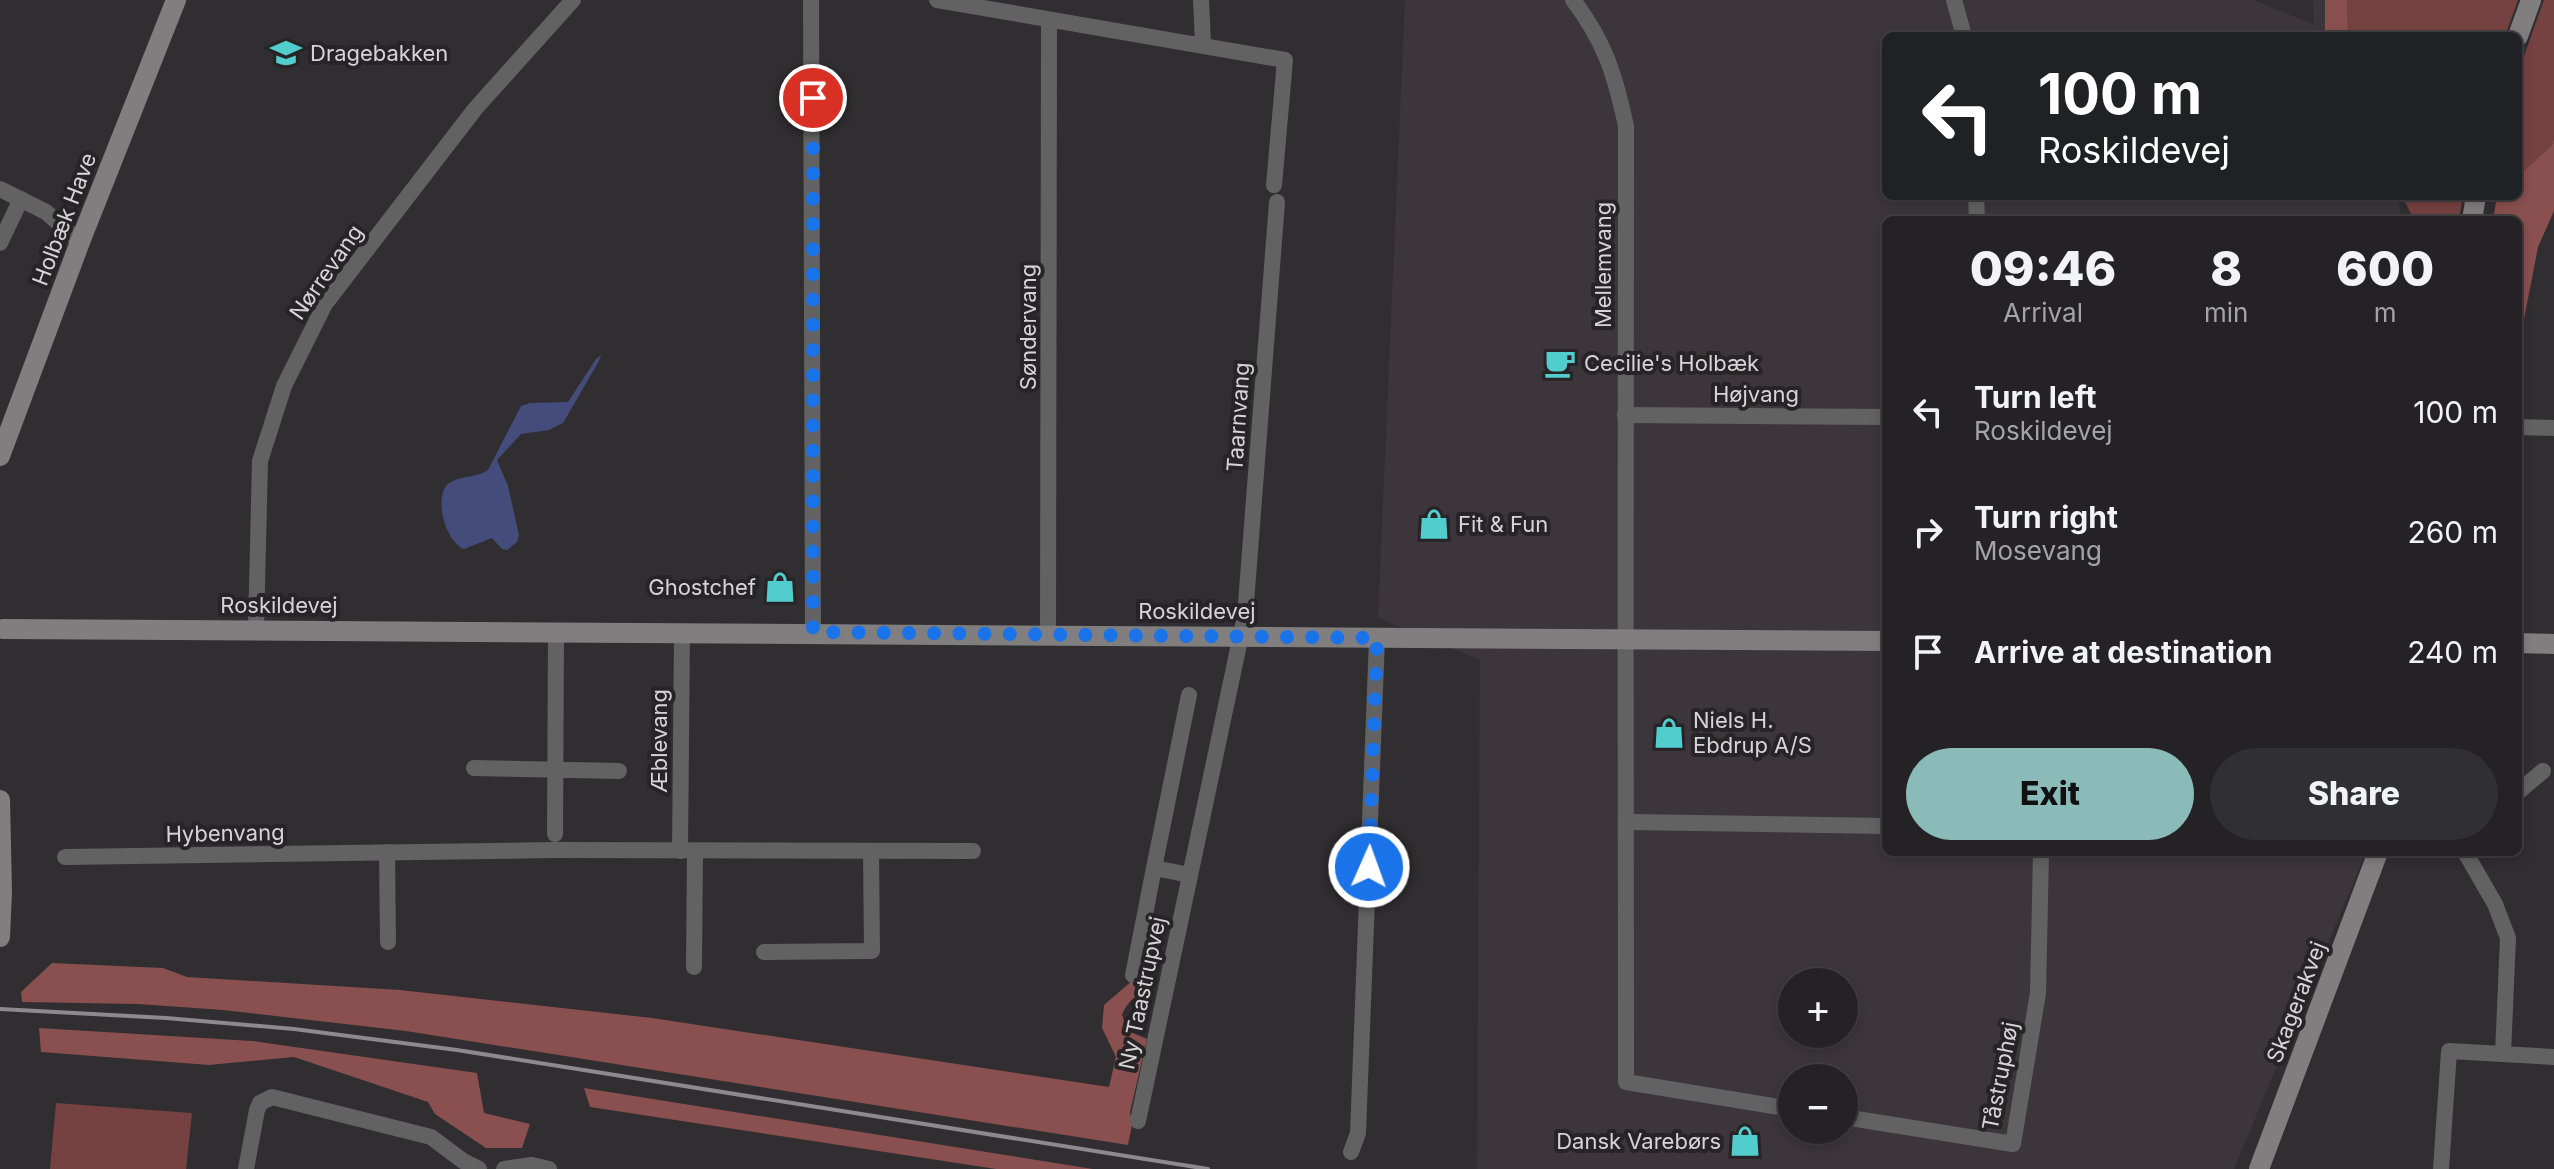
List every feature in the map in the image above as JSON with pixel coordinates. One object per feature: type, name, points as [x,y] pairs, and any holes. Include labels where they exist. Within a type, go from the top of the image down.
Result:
[{"type":"street","name":"Holbæk Have","points":[[0,456],[80,242],[176,0]]},
{"type":"street","name":"Nørrevang","points":[[256,629],[258,470],[281,395],[312,326],[325,304],[475,109],[573,0]]},
{"type":"street","points":[[811,0],[813,632]]},
{"type":"street","points":[[937,0],[1285,60],[1274,185]]},
{"type":"street","points":[[1201,0],[1203,45]]},
{"type":"street","name":"Mellemvang","points":[[1573,0],[1597,36],[1616,77],[1626,126],[1627,638]]},
{"type":"street","points":[[1954,0],[1963,32]]},
{"type":"street","points":[[2519,32],[2531,0]]},
{"type":"street","name":"Søndervang","points":[[1048,634],[1049,20]]},
{"type":"street","points":[[0,189],[46,212],[80,242]]},
{"type":"street","points":[[0,243],[21,199]]},
{"type":"street","name":"Taarnvang","points":[[1240,635],[1245,616],[1277,202]]},
{"type":"street","name":"Højvang","points":[[1625,415],[1882,417]]},
{"type":"street","points":[[2522,427],[2554,428]]},
{"type":"street","name":"Roskildevej","points":[[1,629],[1882,641]]},
{"type":"street","points":[[554,842],[556,631]]},
{"type":"street","name":"Æblevang","points":[[682,632],[688,851]]},
{"type":"street","name":"Ny Taastrupvej","points":[[1138,1121],[1240,635]]},
{"type":"street","points":[[1351,1152],[1358,1133],[1377,638]]},
{"type":"street","points":[[1627,638],[1626,1082],[1778,1107]]},
{"type":"street","points":[[2522,643],[2554,644]]},
{"type":"street","name":"Ny Taastrupvej","points":[[1133,975],[1189,695]]},
{"type":"street","points":[[474,768],[619,771]]},
{"type":"street","points":[[2522,789],[2543,771]]},
{"type":"street","points":[[0,800],[0,937]]},
{"type":"street","points":[[1628,822],[1882,826]]},
{"type":"street","name":"Hybenvang","points":[[65,857],[387,852],[554,842],[688,851],[973,851]]},
{"type":"street","points":[[688,851],[694,967]]},
{"type":"street","points":[[764,952],[872,951],[871,851]]},
{"type":"street","points":[[387,852],[388,942]]},
{"type":"street","name":"Tåstruphøj","points":[[1858,1119],[2013,1144],[2038,993],[2041,856]]},
{"type":"street","name":"Skagerakvej","points":[[2259,1169],[2376,856]]},
{"type":"street","points":[[2467,856],[2495,904],[2508,938],[2503,1054]]},
{"type":"street","points":[[1154,868],[1190,875]]},
{"type":"street","points":[[2441,1169],[2449,1051],[2554,1057]]},
{"type":"street","points":[[246,1169],[257,1110],[260,1103],[272,1097],[431,1137],[479,1169]]},
{"type":"street","points":[[504,1169],[532,1165],[549,1169]]},
{"type":"shaded area","points":[[1405,0],[2254,0],[2314,25],[2313,0],[2325,0],[2325,32],[1882,32],[1882,200],[2399,202],[2401,216],[1882,216],[1882,856],[2364,856],[2234,1169],[1477,1169],[1480,660],[1378,618]]},
{"type":"shaded area","points":[[2325,0],[2347,0],[2348,32],[2325,32]]},
{"type":"shaded area","points":[[2347,0],[2518,0],[2506,32],[2348,32]]},
{"type":"shaded area","points":[[2544,0],[2554,0],[2554,138],[2552,145],[2522,172],[2522,62]]},
{"type":"shaded area","points":[[2554,138],[2554,211],[2538,247],[2522,329],[2522,216],[2494,216],[2496,200],[2522,200],[2522,172],[2552,145]]},
{"type":"shaded area","points":[[2404,200],[2462,200],[2460,216],[2412,216]]},
{"type":"shaded area","points":[[52,963],[163,968],[187,977],[400,990],[652,1018],[1109,1087],[1116,1057],[1102,1028],[1104,1005],[1141,973],[1158,968],[1151,983],[1130,1001],[1122,1015],[1128,1031],[1147,1039],[1130,1112],[1132,1125],[1128,1145],[406,1031],[223,1010],[138,1004],[22,1002],[21,992]]},
{"type":"shaded area","points":[[39,1028],[252,1041],[477,1073],[484,1113],[530,1124],[522,1148],[486,1148],[435,1114],[428,1102],[294,1057],[209,1065],[41,1052]]},
{"type":"shaded area","points":[[584,1088],[1093,1169],[996,1169],[590,1107]]},
{"type":"shaded area","points":[[56,1103],[192,1113],[186,1169],[50,1169]]},
{"type":"water","points":[[601,355],[563,423],[549,430],[521,434],[497,460],[508,486],[519,535],[517,542],[507,550],[492,538],[464,549],[457,544],[443,516],[441,505],[445,487],[456,480],[488,470],[521,406],[568,402]]},
{"type":"railway","points":[[0,1009],[294,1029],[457,1050],[1208,1169]]},
{"type":"place","name":"Dragebakken","points":[[286,53]]},
{"type":"place","name":"Cecilie's Holbæk","points":[[1560,363]]},
{"type":"place","name":"Fit & Fun","points":[[1434,524]]},
{"type":"place","name":"Ghostchef","points":[[780,587]]},
{"type":"place","name":"Niels H. Ebdrup A/S","points":[[1669,733]]},
{"type":"place","name":"Dansk Varebørs","points":[[1745,1141]]},
{"type":"route","points":[[813,98],[813,632],[1377,638],[1369,867]]}]
